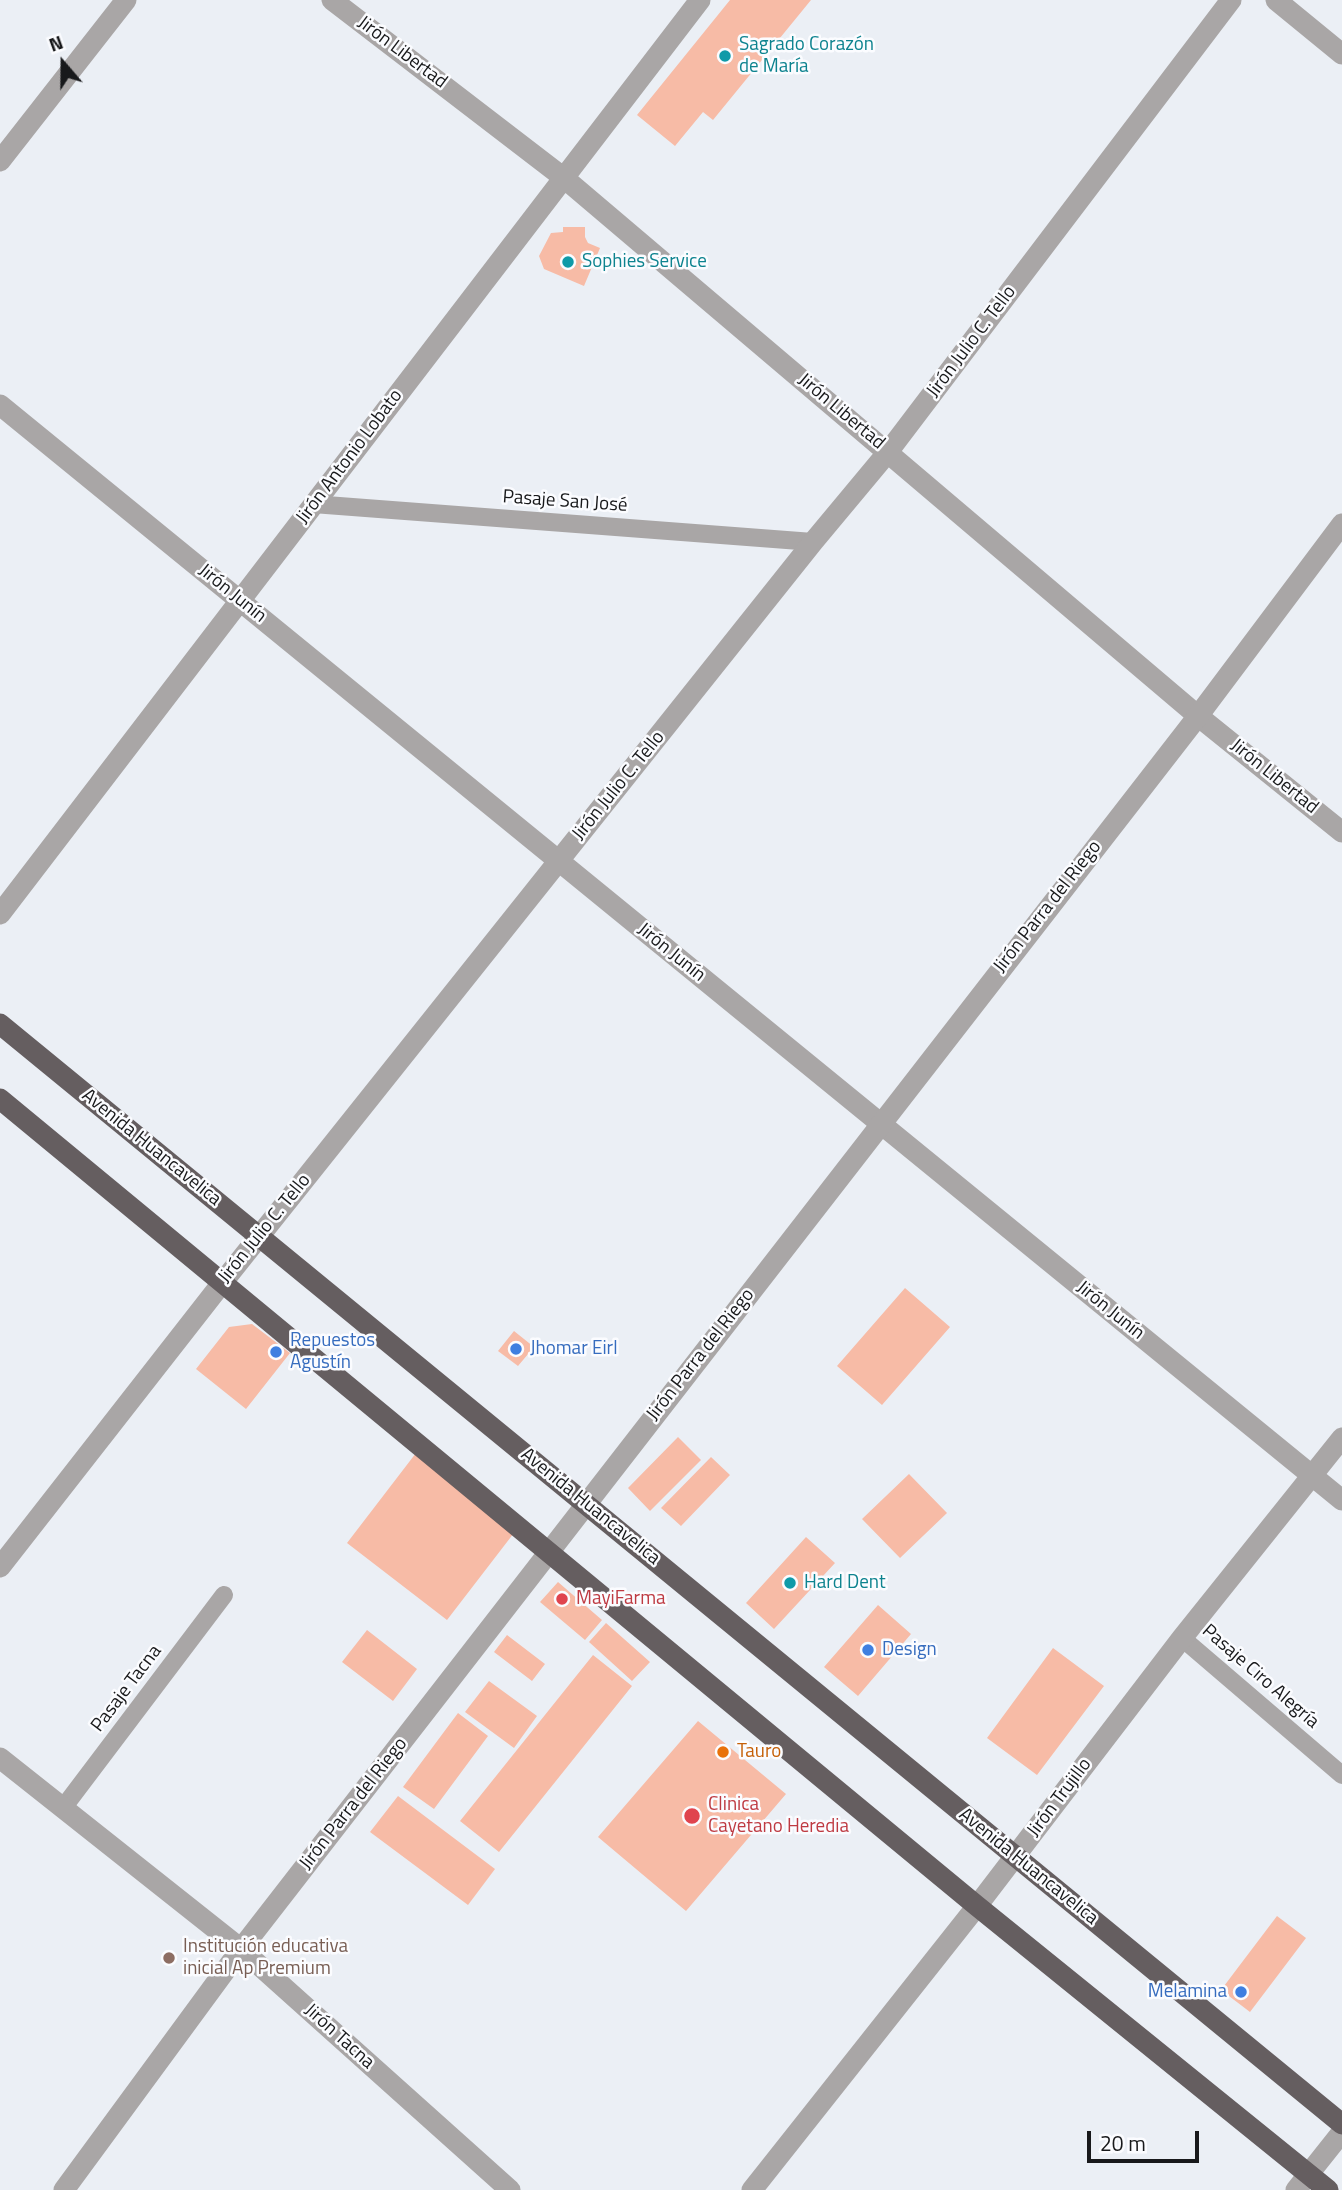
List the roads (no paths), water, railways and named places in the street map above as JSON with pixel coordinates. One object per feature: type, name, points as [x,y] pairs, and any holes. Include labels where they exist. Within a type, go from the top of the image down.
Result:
[{"type":"highway","name":"Avenida Huancavelica","points":[[0,1024],[1342,2124]]},
{"type":"highway","points":[[0,1099],[977,1906],[1302,2182],[1328,2190]]},
{"type":"street","points":[[0,161],[127,0]]},
{"type":"street","name":"Jirón Libertad","points":[[332,0],[564,178],[1198,716],[1342,832]]},
{"type":"street","name":"Jirón Antonio Lobato","points":[[0,914],[700,0]]},
{"type":"street","name":"Jirón Julio C. Tello","points":[[0,1567],[558,861],[888,452],[1231,0]]},
{"type":"street","points":[[1276,0],[1342,54]]},
{"type":"street","name":"Jirón Junín","points":[[0,405],[1342,1500]]},
{"type":"street","name":"Jirón Parra del Riego","points":[[64,2190],[241,1949],[1198,716],[1342,524]]},
{"type":"street","name":"Jirón Trujillo","points":[[752,2190],[977,1906],[1182,1638],[1342,1438]]},
{"type":"street","name":"Jirón Tacna","points":[[0,1758],[241,1949],[510,2190]]},
{"type":"street","points":[[1302,2182],[1342,2132]]},
{"type":"lane","name":"Pasaje San José","points":[[313,504],[813,542]]},
{"type":"lane","name":"Pasaje Tacna","points":[[63,1808],[224,1595]]},
{"type":"lane","name":"Pasaje Ciro Alegría","points":[[1182,1638],[1342,1775]]},
{"type":"place","name":"Sagrado Corazón de María","points":[[725,56]]},
{"type":"place","name":"Sophies Service","points":[[568,262]]},
{"type":"place","name":"Jhomar Eirl","points":[[516,1349]]},
{"type":"place","name":"Repuestos Agustín","points":[[276,1352]]},
{"type":"place","name":"Hard Dent","points":[[790,1583]]},
{"type":"place","name":"MayiFarma","points":[[562,1599]]},
{"type":"place","name":"Design","points":[[868,1650]]},
{"type":"place","name":"Tauro","points":[[723,1752]]},
{"type":"place","name":"Clinica Cayetano Heredia","points":[[692,1816]]},
{"type":"place","name":"Institución educativa inicial Ap Premium","points":[[169,1958]]},
{"type":"place","name":"Melamina","points":[[1241,1992]]}]
